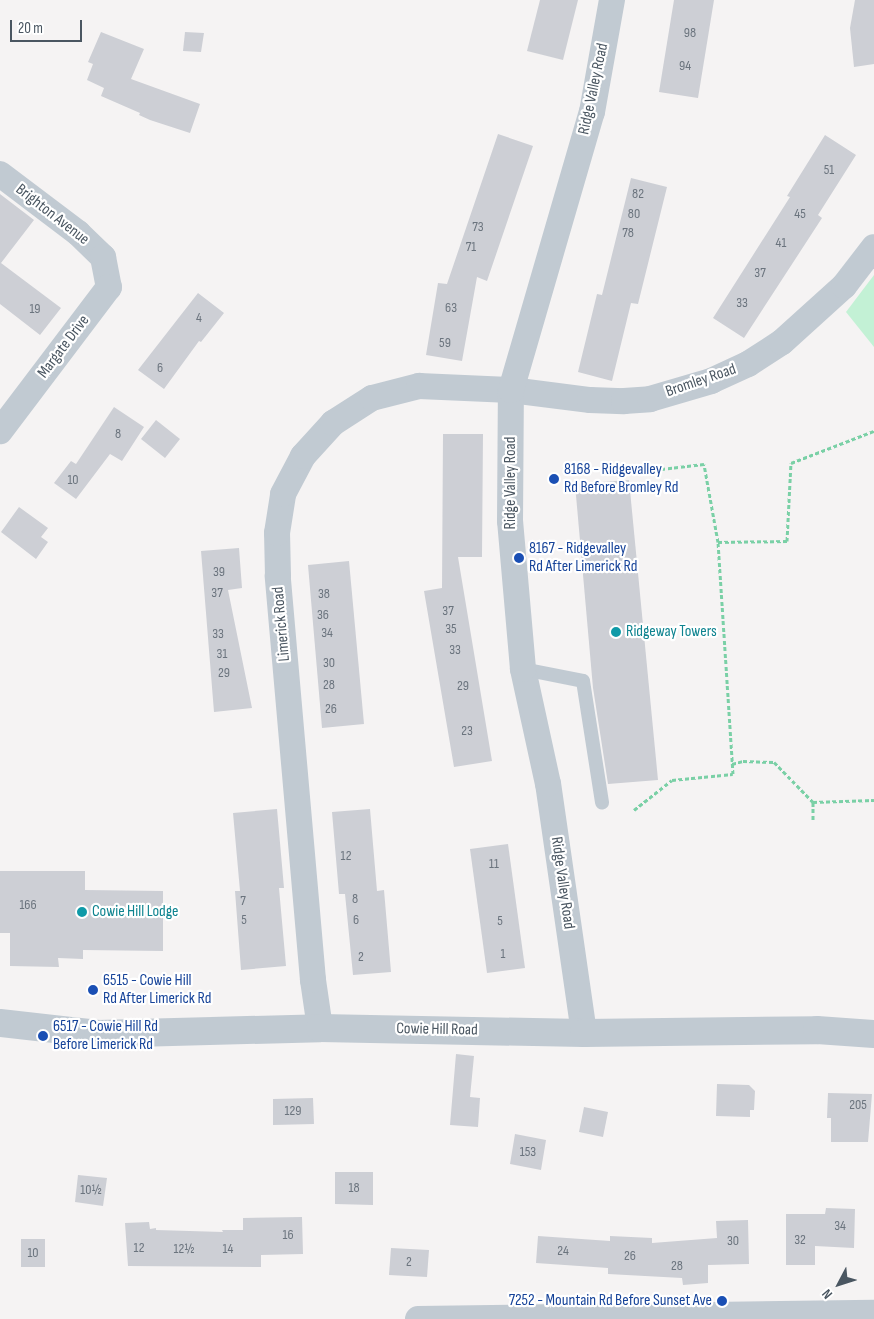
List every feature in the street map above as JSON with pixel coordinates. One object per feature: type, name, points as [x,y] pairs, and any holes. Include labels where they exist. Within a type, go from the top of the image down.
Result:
[{"type":"street","name":"Ridge Valley Road","points":[[584,1033],[548,784],[523,669],[510,521],[511,390],[592,112],[612,0]]},
{"type":"street","name":"Brighton Avenue","points":[[0,174],[78,232],[103,257]]},
{"type":"street","name":"Bromley Road","points":[[511,390],[590,400],[624,401],[650,399],[711,381],[748,364],[789,336],[844,286],[874,247]]},
{"type":"street","name":"Margate Drive","points":[[0,431],[108,287],[103,257]]},
{"type":"street","name":"Limerick Road","points":[[320,1028],[313,980],[278,576],[277,533],[283,494],[303,456],[333,423],[372,398],[419,386],[511,390]]},
{"type":"street","name":"Cowie Hill Road","points":[[0,1023],[98,1034],[320,1028],[584,1033],[817,1030],[874,1034]]},
{"type":"street","points":[[418,1319],[874,1313]]},
{"type":"lane","points":[[523,669],[583,681],[602,803]]},
{"type":"path","points":[[718,542],[787,541],[791,463],[874,431]]},
{"type":"path","points":[[634,810],[672,780],[733,774],[718,542],[704,464],[644,471]]},
{"type":"path","points":[[732,764],[744,761],[774,762],[813,802],[813,821]]},
{"type":"path","points":[[813,802],[874,800]]},
{"type":"green space","points":[[874,275],[874,347],[846,312]]},
{"type":"building","points":[[540,0],[578,0],[563,60],[527,51]]},
{"type":"building","points":[[674,0],[714,0],[698,98],[659,92]]},
{"type":"building","points":[[855,0],[874,0],[874,64],[854,67],[850,28]]},
{"type":"building","points":[[101,32],[144,49],[131,79],[200,104],[190,133],[150,120],[139,115],[140,113],[101,96],[104,88],[87,80],[93,64],[88,62]]},
{"type":"building","points":[[185,32],[204,33],[201,52],[183,51]]},
{"type":"building","points":[[498,134],[533,146],[487,281],[477,277],[462,361],[426,355],[438,283],[447,284]]},
{"type":"building","points":[[825,135],[856,155],[818,215],[822,218],[744,338],[713,318],[790,197],[787,196]]},
{"type":"building","points":[[631,178],[667,187],[638,304],[631,303],[612,381],[578,372],[597,294],[602,295]]},
{"type":"building","points":[[0,194],[34,220],[1,263],[61,308],[40,335],[0,304]]},
{"type":"building","points":[[198,293],[224,313],[201,342],[199,341],[164,389],[138,370]]},
{"type":"building","points":[[114,407],[144,427],[122,461],[110,454],[76,499],[54,483],[71,461],[76,464]]},
{"type":"building","points":[[156,420],[180,439],[165,458],[141,439]]},
{"type":"building","points":[[443,434],[483,434],[482,557],[458,557],[492,761],[454,767],[424,591],[442,588]]},
{"type":"building","name":"Ridgeway Towers","points":[[629,480],[658,780],[608,784],[593,688],[575,484]]},
{"type":"building","points":[[19,507],[48,528],[41,537],[48,542],[36,559],[1,532]]},
{"type":"building","points":[[239,548],[242,588],[228,590],[252,708],[214,712],[201,551]]},
{"type":"building","points":[[349,561],[364,724],[322,728],[308,565]]},
{"type":"building","points":[[277,809],[284,888],[279,888],[286,966],[241,970],[235,891],[240,891],[233,813]]},
{"type":"building","points":[[370,809],[377,891],[384,890],[391,972],[353,975],[345,894],[339,894],[332,812]]},
{"type":"building","points":[[508,844],[525,968],[487,973],[470,849]]},
{"type":"building","name":"Cowie Hill Lodge","points":[[0,871],[85,871],[85,890],[163,891],[163,951],[83,950],[83,959],[58,958],[59,967],[10,966],[10,933],[0,933]]},
{"type":"building","points":[[456,1054],[474,1056],[470,1097],[480,1098],[478,1127],[450,1125]]},
{"type":"building","points":[[717,1084],[749,1085],[755,1091],[754,1110],[750,1110],[750,1117],[716,1116]]},
{"type":"building","points":[[828,1093],[872,1094],[868,1142],[831,1142],[831,1118],[827,1118]]},
{"type":"building","points":[[313,1098],[314,1124],[273,1125],[273,1099]]},
{"type":"building","points":[[584,1107],[608,1112],[603,1137],[579,1132]]},
{"type":"building","points":[[515,1134],[546,1140],[541,1170],[510,1164]]},
{"type":"building","points":[[335,1172],[373,1172],[373,1205],[335,1204]]},
{"type":"building","points":[[78,1175],[107,1178],[103,1206],[75,1202]]},
{"type":"building","points":[[826,1208],[855,1209],[854,1248],[815,1246],[815,1265],[786,1265],[786,1214],[825,1214]]},
{"type":"building","points":[[302,1217],[303,1254],[261,1255],[261,1267],[128,1266],[125,1223],[149,1222],[150,1229],[156,1228],[156,1230],[223,1232],[222,1230],[243,1230],[243,1218]]},
{"type":"building","points":[[748,1220],[749,1264],[708,1265],[708,1283],[683,1285],[682,1278],[608,1274],[608,1268],[536,1263],[538,1236],[610,1241],[610,1236],[652,1238],[652,1243],[717,1238],[716,1221]]},
{"type":"building","points":[[21,1239],[45,1239],[45,1267],[21,1267]]},
{"type":"building","points":[[391,1248],[429,1250],[427,1277],[389,1275]]},
{"type":"place","name":"8168 - Ridgevalley Rd Before Bromley Rd","points":[[554,479]]},
{"type":"place","name":"8167 - Ridgevalley Rd After Limerick Rd","points":[[519,558]]},
{"type":"place","name":"Ridgeway Towers","points":[[616,632]]},
{"type":"place","name":"Cowie Hill Lodge","points":[[82,912]]},
{"type":"place","name":"6515 - Cowie Hill Rd After Limerick Rd","points":[[93,990]]},
{"type":"place","name":"6517 - Cowie Hill Rd Before Limerick Rd","points":[[43,1036]]},
{"type":"place","name":"7252 - Mountain Rd Before Sunset Ave","points":[[722,1301]]}]
